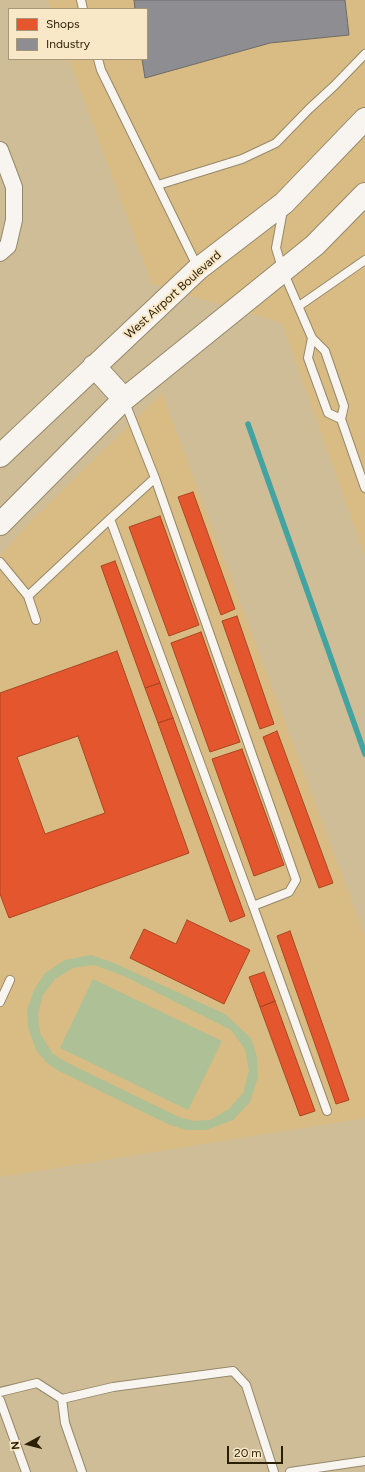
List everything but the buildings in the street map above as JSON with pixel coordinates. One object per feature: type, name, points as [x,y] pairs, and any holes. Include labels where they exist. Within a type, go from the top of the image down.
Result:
[{"type":"main road","name":"West Airport Boulevard","points":[[0,456],[198,269],[284,203],[365,119]]},
{"type":"main road","points":[[0,524],[124,399],[315,245],[365,194]]},
{"type":"main road","points":[[94,366],[124,399]]},
{"type":"street","points":[[0,151],[14,187],[14,220],[8,246],[0,253]]},
{"type":"lane","points":[[158,185],[242,159],[276,142],[365,54]]},
{"type":"lane","points":[[98,60],[198,269]]},
{"type":"lane","points":[[284,203],[276,248],[283,271],[312,338],[324,351],[344,406],[341,420],[365,488]]},
{"type":"lane","points":[[299,306],[365,260]]},
{"type":"lane","points":[[312,338],[308,358],[328,413],[341,420]]},
{"type":"lane","points":[[124,399],[155,478],[296,880],[289,892],[253,906]]},
{"type":"lane","points":[[28,596],[155,478]]},
{"type":"lane","points":[[110,519],[327,1111]]},
{"type":"lane","points":[[0,562],[28,596],[36,620]]},
{"type":"lane","points":[[0,1002],[10,980]]},
{"type":"lane","points":[[0,1392],[37,1383],[62,1399],[114,1387],[233,1371],[246,1385],[274,1472]]},
{"type":"lane","points":[[62,1399],[65,1423],[82,1472]]},
{"type":"lane","points":[[0,1400],[26,1472]]},
{"type":"lane","points":[[290,1472],[365,1461]]},
{"type":"shaded area","points":[[48,0],[365,0],[365,556],[282,323],[152,284],[69,60],[148,60],[148,8],[51,8]]},
{"type":"shaded area","points":[[162,393],[365,936],[365,1118],[0,1177],[0,556],[28,524]]},
{"type":"green space","points":[[91,955],[114,963],[225,1014],[251,1038],[257,1057],[258,1077],[250,1102],[233,1120],[206,1130],[187,1130],[170,1125],[57,1070],[47,1063],[36,1050],[28,1027],[27,1010],[34,990],[45,973],[65,960]],"holes":[[[94,965],[124,976],[231,1030],[245,1049],[249,1071],[243,1093],[229,1109],[210,1120],[193,1121],[179,1117],[68,1063],[53,1054],[41,1035],[38,1013],[43,995],[55,979],[73,968]]]},
{"type":"green space","points":[[93,979],[222,1041],[188,1110],[60,1048]]},
{"type":"waterway","points":[[248,424],[365,754]]}]
